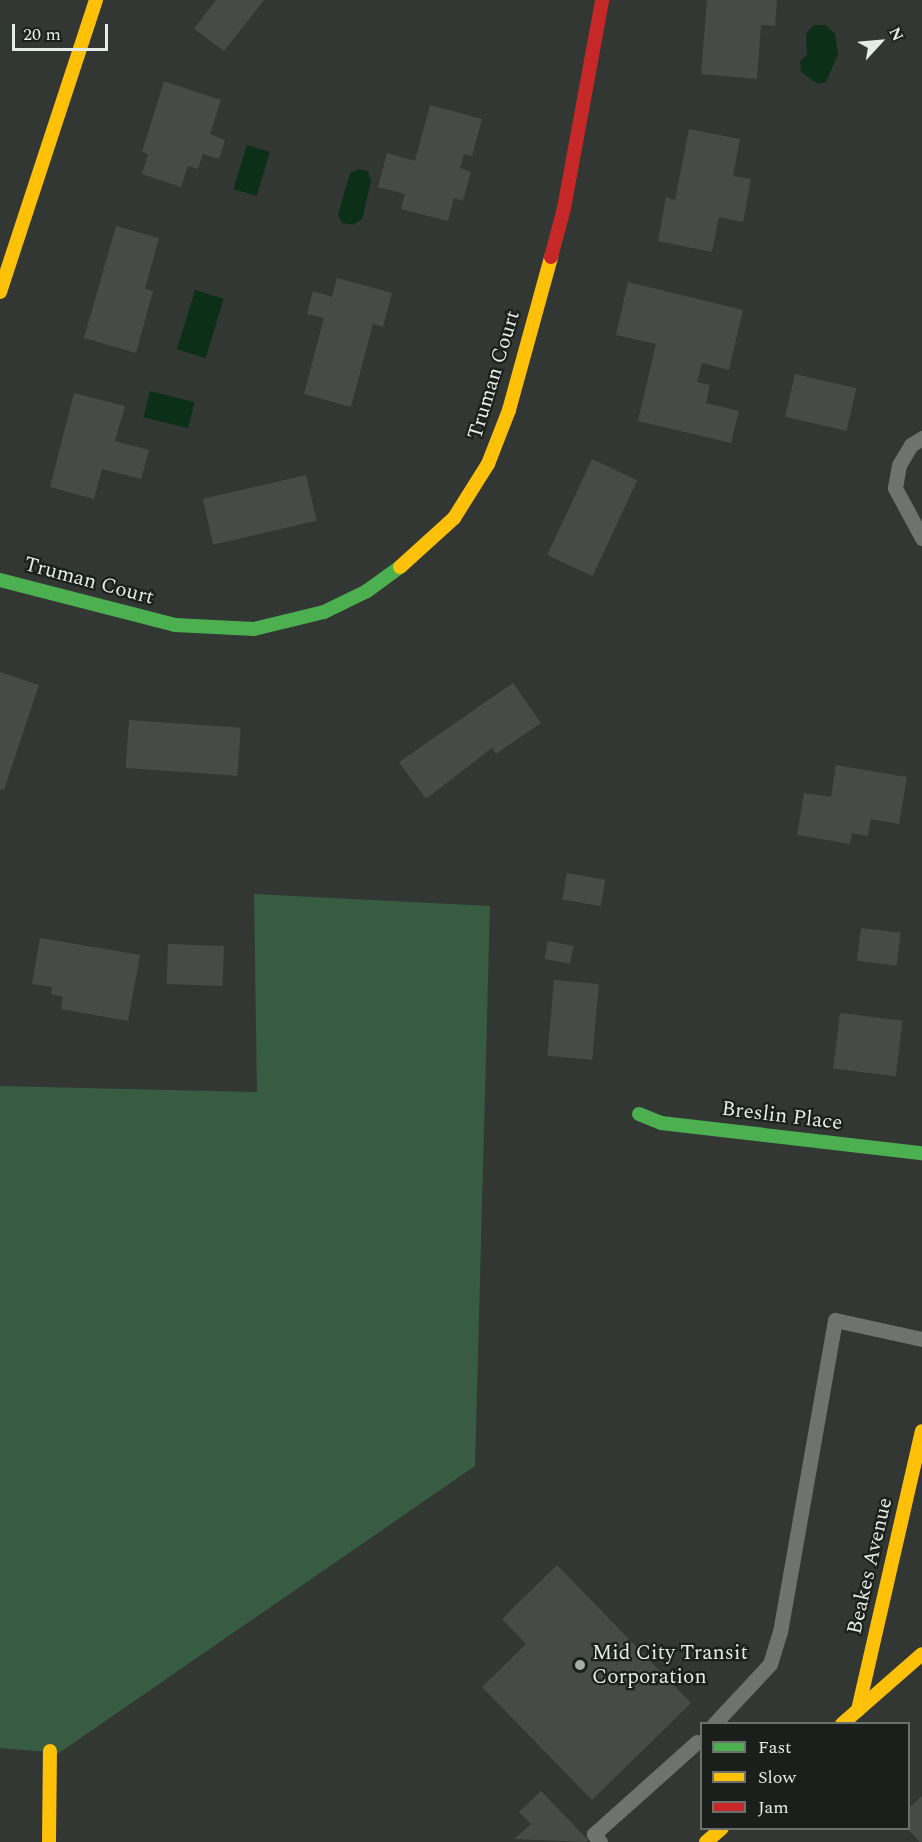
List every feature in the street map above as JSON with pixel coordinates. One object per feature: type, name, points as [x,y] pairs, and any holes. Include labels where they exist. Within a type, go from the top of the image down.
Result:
[{"type":"street","points":[[0,292],[96,0]]},
{"type":"street","name":"Truman Court","points":[[0,580],[175,626],[254,629],[324,612],[367,591],[427,546],[454,518],[488,464],[509,410],[564,208],[602,0]]},
{"type":"street","name":"Breslin Place","points":[[639,1114],[661,1123],[922,1153]]},
{"type":"street","name":"Beakes Avenue","points":[[858,1710],[922,1431]]},
{"type":"street","points":[[844,1722],[922,1654]]},
{"type":"street","points":[[49,1842],[50,1751]]},
{"type":"street","points":[[706,1842],[720,1830]]},
{"type":"lane","points":[[922,438],[911,445],[898,465],[895,488],[922,538]]},
{"type":"lane","points":[[716,1722],[770,1664],[780,1632],[835,1320],[922,1339]]},
{"type":"lane","points":[[600,1842],[594,1834],[700,1743]]},
{"type":"shaded area","points":[[814,25],[826,25],[835,34],[838,54],[826,82],[818,84],[801,72],[800,61],[807,55],[806,34]]},
{"type":"shaded area","points":[[247,145],[270,152],[257,196],[234,189]]},
{"type":"shaded area","points":[[359,169],[368,171],[371,182],[362,219],[353,225],[342,223],[338,215],[350,173]]},
{"type":"shaded area","points":[[195,290],[224,299],[206,358],[177,349]]},
{"type":"shaded area","points":[[150,391],[195,402],[188,428],[143,417]]},
{"type":"shaded area","points":[[254,894],[490,906],[475,1466],[59,1753],[0,1748],[0,1086],[257,1092]]},
{"type":"building","points":[[216,0],[264,0],[224,51],[194,29]]},
{"type":"building","points":[[707,0],[777,0],[775,26],[761,25],[757,79],[701,74]]},
{"type":"building","points":[[164,81],[221,100],[210,134],[225,140],[219,159],[203,154],[198,169],[188,166],[181,187],[142,174],[148,154],[142,152]]},
{"type":"building","points":[[430,105],[482,119],[472,156],[464,154],[460,168],[471,172],[463,201],[454,198],[448,221],[401,209],[405,194],[378,187],[387,153],[415,161]]},
{"type":"building","points":[[689,129],[740,139],[733,176],[751,179],[743,222],[719,217],[712,252],[658,241],[666,197],[675,200]]},
{"type":"building","points":[[116,226],[159,238],[145,289],[153,291],[136,353],[84,338]]},
{"type":"building","points":[[337,278],[392,293],[383,327],[373,324],[351,407],[304,394],[324,318],[307,314],[313,291],[332,297]]},
{"type":"building","points":[[628,282],[743,310],[729,370],[702,363],[697,382],[710,385],[706,403],[739,411],[731,443],[638,421],[656,344],[616,335]]},
{"type":"building","points":[[795,374],[856,388],[846,431],[785,417]]},
{"type":"building","points":[[74,393],[125,406],[115,441],[149,450],[141,479],[102,469],[94,499],[50,487]]},
{"type":"building","points":[[592,459],[637,480],[593,576],[547,555]]},
{"type":"building","points":[[306,475],[317,521],[213,545],[203,499]]},
{"type":"building","points":[[0,672],[39,685],[4,790],[0,789]]},
{"type":"building","points":[[513,683],[541,723],[496,754],[492,748],[426,799],[399,762]]},
{"type":"building","points":[[129,720],[241,728],[237,776],[126,768]]},
{"type":"building","points":[[836,765],[907,777],[899,824],[871,819],[868,836],[852,833],[850,844],[797,835],[804,793],[831,797]]},
{"type":"building","points":[[567,873],[605,880],[601,906],[562,900]]},
{"type":"building","points":[[861,928],[901,933],[897,966],[857,961]]},
{"type":"building","points":[[40,938],[140,955],[128,1021],[61,1009],[63,997],[51,994],[52,987],[32,984]]},
{"type":"building","points":[[548,941],[574,946],[570,964],[545,959]]},
{"type":"building","points":[[168,944],[224,946],[223,986],[167,984]]},
{"type":"building","points":[[554,980],[599,984],[592,1060],[547,1056]]},
{"type":"building","points":[[840,1013],[903,1021],[896,1076],[833,1069]]},
{"type":"building","name":"Mid City Transit Corporation","points":[[557,1565],[691,1703],[592,1800],[482,1687],[526,1644],[502,1619]]},
{"type":"building","points":[[541,1791],[588,1840],[586,1842],[514,1839],[531,1824],[519,1812]]},
{"type":"building","points":[[922,1796],[922,1842],[909,1830],[910,1807]]},
{"type":"traffic: fast","points":[[0,580],[175,625],[254,629],[324,612],[367,591],[400,567]]},
{"type":"traffic: fast","points":[[639,1114],[661,1123],[922,1153]]},
{"type":"traffic: slow","points":[[0,292],[96,0]]},
{"type":"traffic: slow","points":[[400,567],[454,518],[488,464],[509,410],[551,257]]},
{"type":"traffic: slow","points":[[858,1710],[922,1431]]},
{"type":"traffic: slow","points":[[844,1722],[922,1654]]},
{"type":"traffic: slow","points":[[49,1842],[50,1751]]},
{"type":"traffic: slow","points":[[706,1842],[720,1830]]},
{"type":"traffic: jam","points":[[551,257],[564,208],[602,0]]},
{"type":"place","name":"Mid City Transit Corporation","points":[[580,1665]]}]
